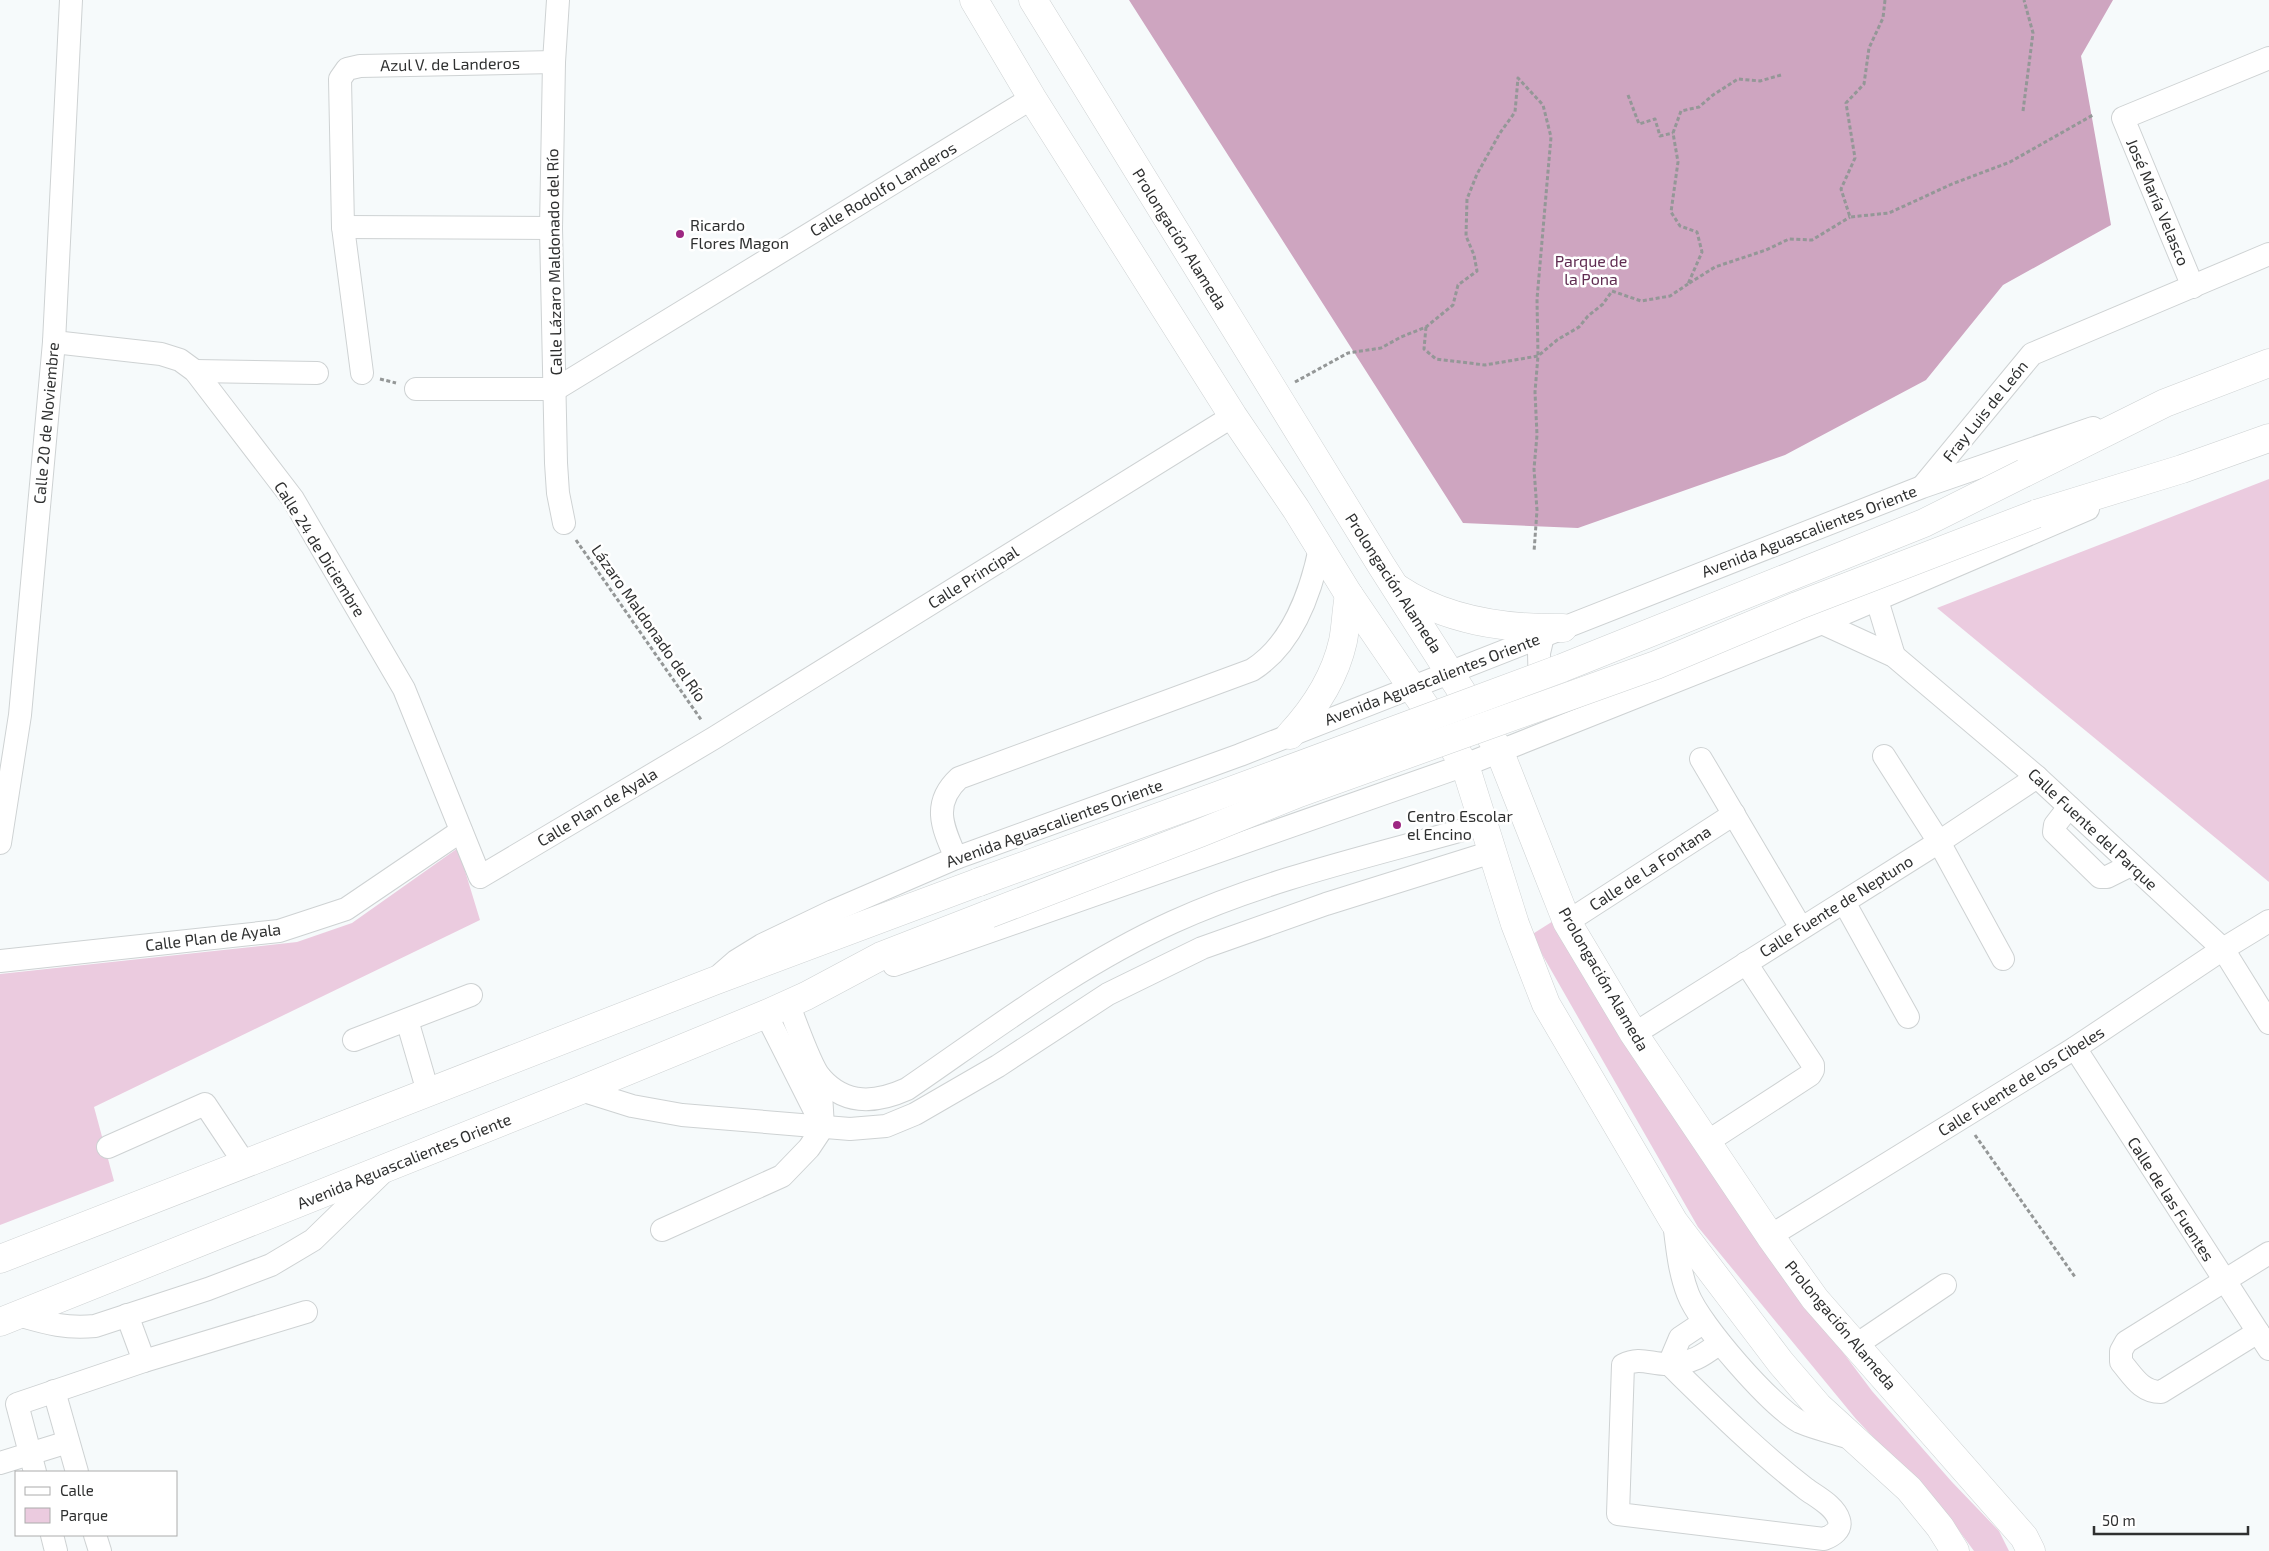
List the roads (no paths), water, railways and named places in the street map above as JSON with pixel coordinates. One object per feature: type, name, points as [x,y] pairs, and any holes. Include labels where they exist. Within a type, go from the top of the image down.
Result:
[{"type":"main road","points":[[974,0],[1032,98],[1233,416],[1320,548],[1406,689],[1465,764],[1515,924],[1546,1004],[1674,1222],[1781,1363],[1818,1406],[1909,1489],[1940,1527],[1955,1551]]},
{"type":"main road","name":"Prolongación Alameda","points":[[1033,0],[1396,588],[1499,750],[1567,922],[1634,1034],[1770,1236],[1815,1299],[2024,1537],[2031,1551]]},
{"type":"main road","name":"Avenida Aguascalientes Oriente","points":[[0,1259],[714,981],[1562,668],[1924,523],[2165,403],[2269,363]]},
{"type":"main road","name":"Avenida Aguascalientes Oriente","points":[[9,1318],[582,1090],[787,1004],[881,956],[1191,837],[1299,793],[1656,665],[1797,606],[2036,514],[2182,468],[2269,438]]},
{"type":"main road","points":[[1396,588],[1426,604],[1465,618],[1508,627],[1553,632]]},
{"type":"main road","points":[[1290,735],[1313,708],[1331,676],[1342,642],[1349,594]]},
{"type":"street","name":"Calle 20 de Noviembre","points":[[0,843],[20,715],[54,342],[70,0]]},
{"type":"street","name":"Calle Lázaro Maldonado del Río","points":[[558,0],[554,62],[551,228],[558,493],[564,523]]},
{"type":"street","name":"José María Velasco","points":[[2193,287],[2123,118],[2269,58]]},
{"type":"street","name":"Azul V. de Landeros","points":[[343,227],[340,79],[346,69],[360,66],[554,62]]},
{"type":"street","name":"Calle Rodolfo Landeros","points":[[556,389],[1032,98]]},
{"type":"street","points":[[362,373],[343,227],[551,228]]},
{"type":"street","points":[[2193,287],[2269,254]]},
{"type":"street","name":"Fray Luis de León","points":[[1922,487],[2032,354],[2193,287]]},
{"type":"street","name":"Calle 24 de Diciembre","points":[[54,342],[161,354],[180,360],[195,371],[293,499],[404,689],[480,877]]},
{"type":"street","points":[[195,371],[317,373]]},
{"type":"street","points":[[416,389],[556,389]]},
{"type":"street","name":"Avenida Aguascalientes Oriente","points":[[714,981],[736,960],[762,944],[956,858],[1240,755],[1922,487],[2165,403]]},
{"type":"street","name":"Calle Principal","points":[[714,738],[1233,416]]},
{"type":"street","name":"Avenida Aguascalientes Oriente","points":[[787,1004],[1465,764],[1822,623],[2182,468]]},
{"type":"street","points":[[956,858],[945,832],[942,814],[946,794],[959,778],[1252,670],[1274,653],[1284,640],[1298,613],[1317,564],[1320,548]]},
{"type":"street","points":[[1877,600],[1894,656]]},
{"type":"street","name":"Calle Fuente del Parque","points":[[1822,623],[1894,656],[2037,777],[2222,949],[2269,1023]]},
{"type":"street","points":[[1553,632],[1539,653],[1539,691],[1560,713],[1578,720]]},
{"type":"street","points":[[1406,689],[1429,728],[1430,755],[1421,778]]},
{"type":"street","name":"Calle Plan de Ayala","points":[[480,877],[714,738]]},
{"type":"street","points":[[1884,756],[1938,842],[2003,959]]},
{"type":"street","points":[[1701,759],[1801,928]]},
{"type":"street","name":"Calle Fuente de Neptuno","points":[[1634,1034],[1844,902],[2037,777]]},
{"type":"street","points":[[2069,807],[2055,825],[2054,832],[2100,877],[2107,877],[2131,865]]},
{"type":"street","name":"Calle de La Fontana","points":[[1567,922],[1734,814]]},
{"type":"street","points":[[820,1077],[839,1093],[859,1099],[887,1098],[907,1089],[1098,960],[1172,922],[1225,900],[1317,871],[1484,824]]},
{"type":"street","name":"Calle Plan de Ayala","points":[[0,961],[279,931],[346,909],[461,831]]},
{"type":"street","points":[[582,1090],[632,1106],[682,1115],[823,1127],[871,1129],[886,1126],[908,1118],[998,1066],[1117,990],[1202,948],[1326,904],[1492,852]]},
{"type":"street","points":[[1317,871],[1326,904]]},
{"type":"street","points":[[1844,902],[1908,1017]]},
{"type":"street","name":"Calle Fuente de los Cibeles","points":[[1770,1236],[2075,1048],[2222,949],[2269,921]]},
{"type":"street","points":[[1707,1142],[1810,1075],[1813,1070],[1813,1065],[1746,963]]},
{"type":"street","points":[[354,1040],[471,995]]},
{"type":"street","points":[[662,1230],[782,1176],[809,1148],[823,1127],[820,1077],[787,1004]]},
{"type":"street","points":[[787,1004],[823,1127]]},
{"type":"street","points":[[408,1020],[428,1092]]},
{"type":"street","points":[[989,1033],[998,1066]]},
{"type":"street","name":"Calle de las Fuentes","points":[[2075,1048],[2224,1282],[2264,1340]]},
{"type":"street","points":[[871,1129],[873,1100]]},
{"type":"street","points":[[108,1147],[205,1104],[245,1164]]},
{"type":"street","points":[[9,1318],[76,1328],[95,1326],[208,1289],[271,1265],[313,1240],[387,1168]]},
{"type":"street","points":[[1674,1222],[1678,1257],[1688,1294],[1704,1322],[1720,1343],[1782,1410],[1802,1422],[1851,1438]]},
{"type":"street","points":[[2264,1340],[2161,1392],[2152,1392],[2144,1389],[2121,1362],[2121,1351],[2126,1342],[2269,1253]]},
{"type":"street","points":[[1856,1346],[1945,1285]]},
{"type":"street","points":[[32,1463],[17,1404],[144,1361],[306,1312]]},
{"type":"street","points":[[127,1315],[144,1361]]},
{"type":"street","points":[[1669,1364],[1680,1338],[1704,1322]]},
{"type":"street","points":[[1669,1364],[1773,1463],[1833,1510],[1839,1521],[1839,1528],[1834,1535],[1824,1539],[1618,1514],[1623,1366],[1633,1360],[1669,1364],[1698,1359],[1720,1343]]},
{"type":"street","points":[[54,1391],[77,1471]]},
{"type":"street","points":[[0,1463],[32,1463],[68,1442]]},
{"type":"street","points":[[52,1536],[56,1551]]},
{"type":"street","points":[[95,1536],[100,1551]]},
{"type":"place","name":"Ricardo Flores Magon","points":[[680,234]]},
{"type":"place","name":"Centro Escolar el Encino","points":[[1397,825]]},
{"type":"park label","name":"Parque de la Pona","points":[[1591,270]]}]
